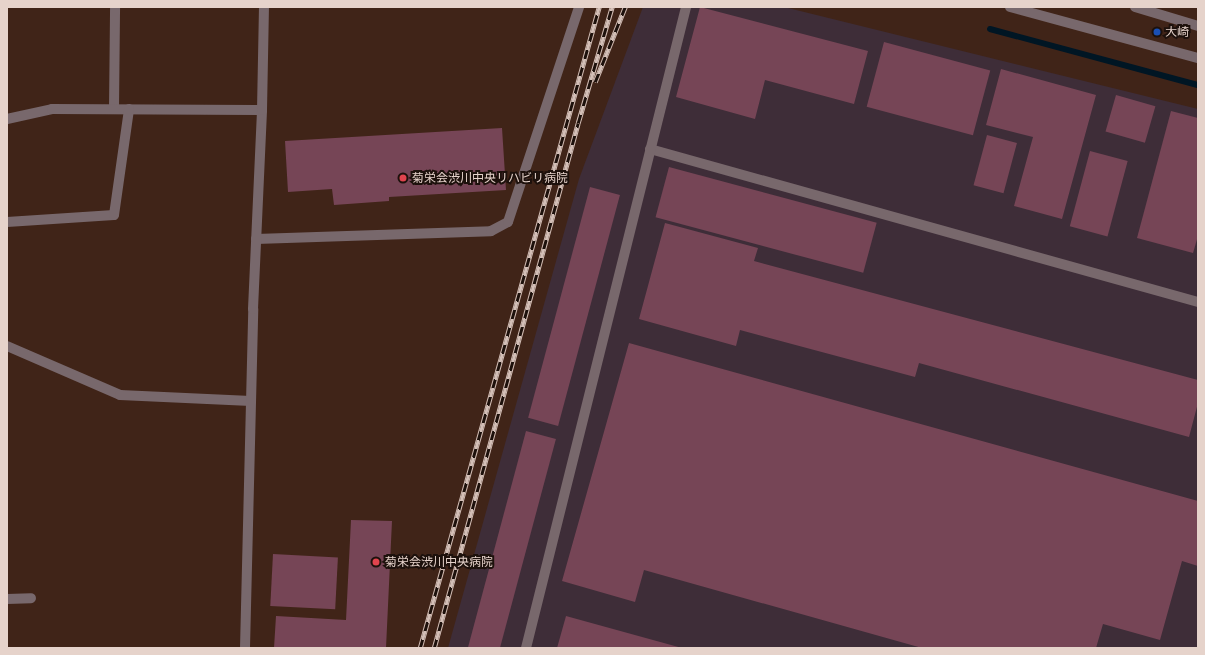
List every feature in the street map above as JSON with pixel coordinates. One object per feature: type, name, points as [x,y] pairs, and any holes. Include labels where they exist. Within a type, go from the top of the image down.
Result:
[{"type":"street","points":[[114,109],[115,7]]},
{"type":"street","points":[[245,648],[251,401],[262,110],[264,7]]},
{"type":"street","points":[[256,238],[491,231],[508,222],[579,7]]},
{"type":"street","points":[[526,648],[686,7]]},
{"type":"street","points":[[1010,7],[1198,58]]},
{"type":"street","points":[[1135,7],[1198,26]]},
{"type":"street","points":[[7,119],[52,109],[262,110]]},
{"type":"street","points":[[7,222],[114,215],[129,109]]},
{"type":"street","points":[[650,148],[1198,302]]},
{"type":"street","points":[[7,346],[120,395],[251,401]]},
{"type":"street","points":[[7,599],[32,598]]},
{"type":"shaded area","points":[[643,7],[784,7],[1198,109],[1198,648],[448,648],[579,179]]},
{"type":"building","points":[[700,7],[868,51],[854,104],[765,80],[755,119],[676,97]]},
{"type":"building","points":[[884,42],[990,70],[973,135],[867,107]]},
{"type":"building","points":[[1001,69],[1096,95],[1062,219],[1014,206],[1033,137],[986,125]]},
{"type":"building","points":[[1116,95],[1155,106],[1145,143],[1106,132]]},
{"type":"building","points":[[1171,111],[1198,118],[1198,236],[1193,253],[1137,238]]},
{"type":"building","points":[[502,128],[506,190],[389,197],[389,201],[334,205],[332,189],[288,192],[285,141]]},
{"type":"building","points":[[987,135],[1017,143],[1003,193],[974,185]]},
{"type":"building","points":[[1090,151],[1128,161],[1107,236],[1070,226]]},
{"type":"building","points":[[669,167],[877,223],[863,273],[656,217]]},
{"type":"building","points":[[590,187],[620,195],[558,426],[528,418]]},
{"type":"building","points":[[665,223],[758,248],[754,261],[1198,380],[1198,403],[1189,437],[919,363],[915,377],[740,330],[736,346],[639,319]]},
{"type":"building","points":[[629,343],[1198,501],[1198,566],[1182,561],[1160,640],[1103,624],[1096,648],[922,648],[644,570],[635,602],[562,581]]},
{"type":"building","points":[[526,431],[556,439],[500,648],[468,647]]},
{"type":"building","points":[[351,520],[392,521],[386,648],[274,648],[276,616],[346,620]]},
{"type":"building","points":[[273,554],[338,557],[335,609],[270,606]]},
{"type":"building","points":[[566,616],[682,648],[557,648]]},
{"type":"waterway","points":[[990,29],[1198,85]]},
{"type":"railway","points":[[420,648],[599,7]]},
{"type":"railway","points":[[434,648],[578,123],[612,7]]},
{"type":"railway","points":[[595,82],[625,7]]},
{"type":"place","name":"大崎","points":[[1157,32]]},
{"type":"place","name":"菊栄会渋川中央リハビリ病院","points":[[403,178]]},
{"type":"place","name":"菊栄会渋川中央病院","points":[[376,562]]}]
